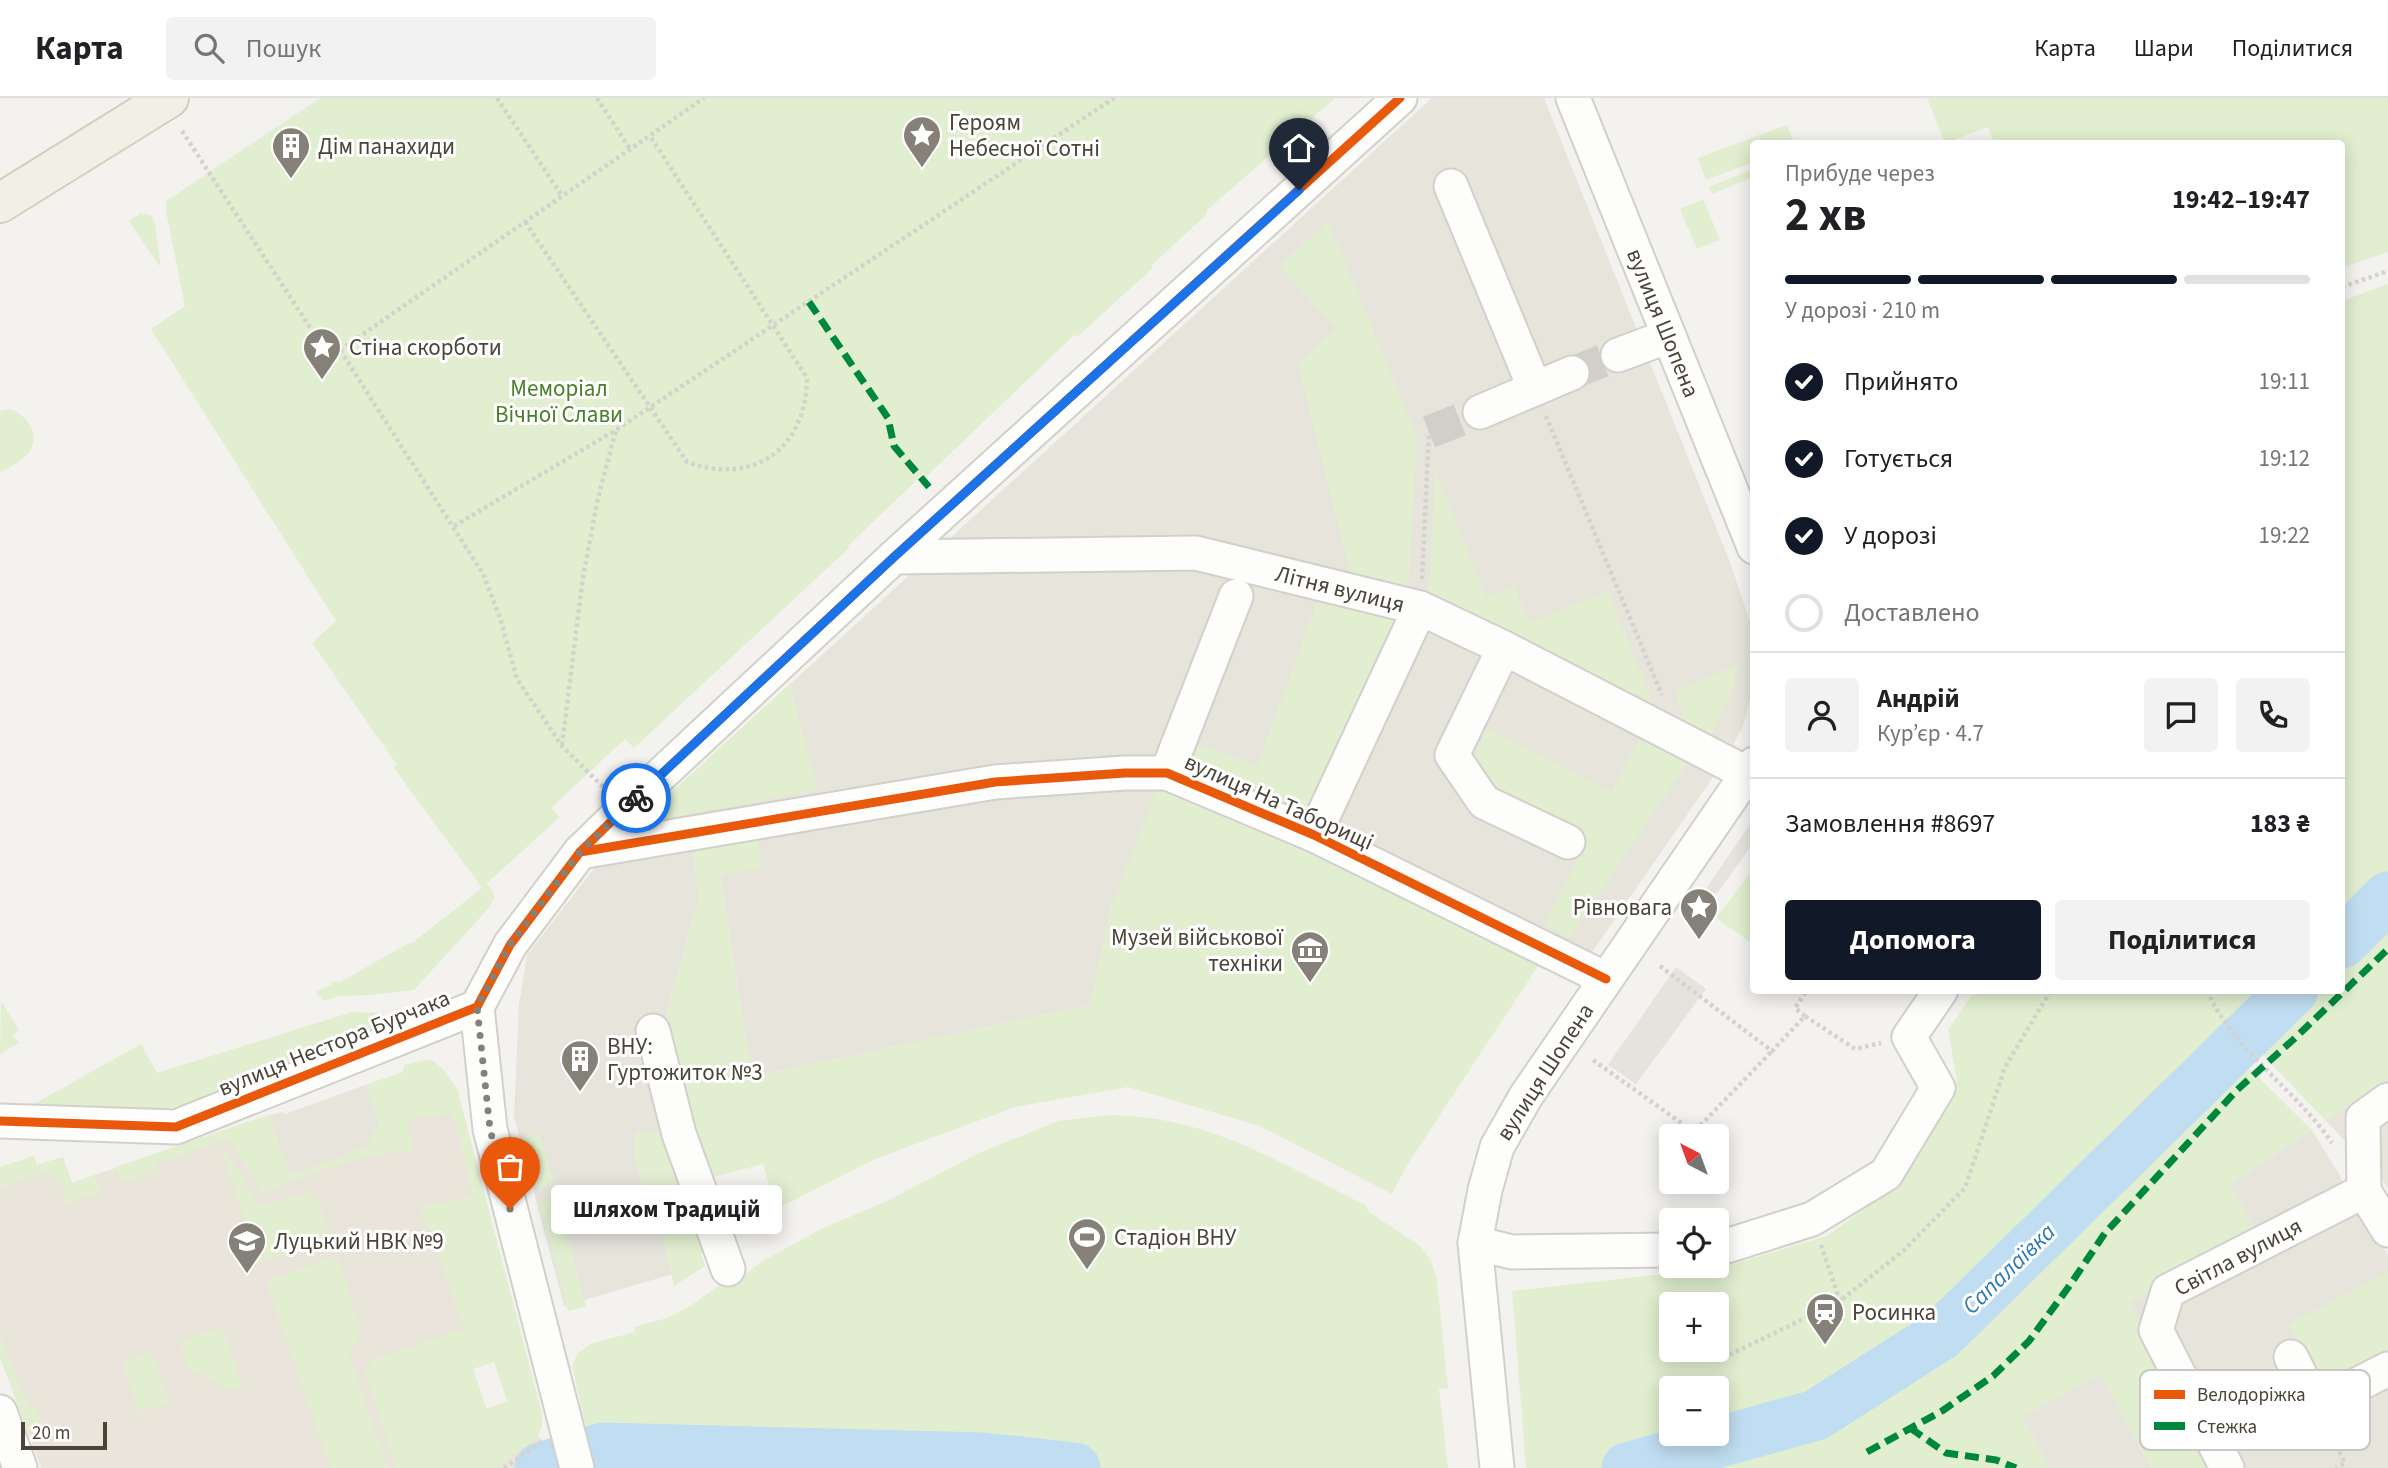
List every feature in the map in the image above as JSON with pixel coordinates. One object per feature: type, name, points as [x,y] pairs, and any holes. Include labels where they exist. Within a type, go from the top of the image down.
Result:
[{"type":"main road","points":[[0,203],[176,115]]},
{"type":"street","name":"вулиця Нестора Бурчака","points":[[0,1121],[176,1127],[477,1007],[510,945],[580,852],[894,557],[1400,98]]},
{"type":"street","name":"вулиця Шопена","points":[[1573,98],[1750,537]]},
{"type":"street","points":[[1451,186],[1535,389]]},
{"type":"street","points":[[1618,355],[1669,336]]},
{"type":"street","points":[[1480,412],[1572,373]]},
{"type":"street","name":"Літня вулиця","points":[[894,557],[1196,553],[1420,608],[1504,648],[1681,740],[1750,769]]},
{"type":"street","points":[[1167,773],[1236,596]]},
{"type":"street","points":[[1314,835],[1420,608]]},
{"type":"street","points":[[1504,648],[1452,755],[1484,802],[1568,842]]},
{"type":"street","name":"вулиця Шопена","points":[[1497,1468],[1475,1243],[1485,1189],[1497,1146],[1526,1096],[1750,770]]},
{"type":"street","name":"вулиця На Таборищі","points":[[580,852],[995,782],[1125,773],[1167,773],[1314,835],[1606,979]]},
{"type":"street","points":[[1729,1245],[1812,1219],[1886,1174],[1938,1088],[1909,1037],[1938,994]]},
{"type":"street","points":[[477,1007],[490,1129],[570,1442]]},
{"type":"street","points":[[653,1031],[679,1134],[728,1269]]},
{"type":"street","points":[[2388,1100],[2363,1118],[2364,1191],[2388,1230]]},
{"type":"street","name":"Світла вулиця","points":[[2177,1370],[2156,1330],[2168,1291],[2364,1191]]},
{"type":"street","points":[[1475,1243],[1513,1252],[1659,1250]]},
{"type":"street","points":[[2291,1357],[2298,1370]]},
{"type":"street","points":[[2370,1378],[2388,1369]]},
{"type":"street","points":[[0,1412],[20,1468]]},
{"type":"street","name":"Світла вулиця","points":[[2218,1450],[2227,1468]]},
{"type":"path","points":[[496,98],[562,196]]},
{"type":"path","points":[[597,98],[630,149]]},
{"type":"path","points":[[340,350],[704,98]]},
{"type":"path","points":[[454,527],[650,408],[1114,98]]},
{"type":"path","points":[[176,115],[315,335],[340,350],[454,527],[483,574],[500,618],[517,679],[562,746],[589,773]]},
{"type":"path","points":[[525,222],[687,462],[706,469],[726,471],[764,461],[780,450],[793,435],[802,417],[807,398],[807,378],[650,136]]},
{"type":"path","points":[[2345,285],[2388,271]]},
{"type":"path","points":[[1535,389],[1681,740]]},
{"type":"path","points":[[562,746],[583,577],[598,498],[616,430]]},
{"type":"path","points":[[1420,608],[1429,432]]},
{"type":"path","points":[[552,730],[566,724]]},
{"type":"path","points":[[1660,966],[1772,1051]]},
{"type":"path","points":[[1804,994],[1795,1009],[1855,1049]]},
{"type":"path","points":[[1729,1355],[1840,1301],[1903,1251],[1965,1188],[2005,1067],[2049,994]]},
{"type":"path","points":[[2210,994],[2219,1014],[2252,1057],[2321,1126]]},
{"type":"path","points":[[1593,1060],[1694,1132],[1805,1016]]},
{"type":"path","points":[[1812,1219],[1840,1301]]},
{"type":"path","points":[[504,1468],[544,1440],[570,1442]]},
{"type":"path","points":[[2336,1468],[2345,1463],[2338,1450]]},
{"type":"shaded area","points":[[1432,98],[1544,98],[1730,562],[1750,622],[1750,698],[1743,726],[1725,760],[1572,981],[1540,963],[1211,808],[1112,904],[1090,1005],[752,1077],[720,874],[692,845],[699,896],[657,1048],[658,1148],[676,1273],[564,1306],[514,1117],[519,1005],[527,955],[596,866],[637,824]]},
{"type":"shaded area","points":[[1750,824],[1750,847],[1744,856],[1718,892],[1696,903]]},
{"type":"shaded area","points":[[1676,967],[1706,989],[1636,1084],[1608,1065]]},
{"type":"shaded area","points":[[2388,1078],[2388,1188],[2326,1121]]},
{"type":"shaded area","points":[[365,1085],[379,1122],[367,1147],[290,1174],[268,1115],[283,1112],[285,1114]]},
{"type":"shaded area","name":"Луцький НВК №9","points":[[365,1085],[448,1097],[474,1196],[473,1369],[492,1426],[514,1454],[538,1437],[550,1445],[512,1468],[41,1468],[0,1357],[0,1167],[34,1156],[37,1165],[63,1157],[72,1183],[268,1115],[291,1174],[367,1147],[379,1122]]},
{"type":"shaded area","points":[[2312,1130],[2388,1255],[2388,1468],[2216,1468],[2207,1450],[2370,1450],[2370,1370],[2164,1370],[2129,1303],[2255,1232],[2230,1184]]},
{"type":"shaded area","points":[[2101,1374],[2151,1468],[2049,1468],[2022,1416]]},
{"type":"green space","name":"Меморіал Вічної Слави","points":[[320,98],[1335,98],[1206,211],[1207,214],[1151,266],[1153,268],[1077,337],[1074,335],[926,477],[923,474],[848,546],[849,548],[634,748],[625,739],[551,808],[560,817],[487,883],[493,891],[494,899],[487,910],[414,990],[340,996],[323,1001],[316,992],[332,984],[331,981],[340,982],[412,943],[482,888],[394,768],[397,765],[312,643],[336,621],[151,329],[185,306],[166,201]]},
{"type":"green space","points":[[1927,98],[2388,98],[2388,252],[2345,267],[2345,140],[1993,140],[1988,127],[1953,140],[1944,140]]},
{"type":"green space","points":[[1787,125],[1793,140],[1750,140],[1750,163],[1706,180],[1698,158]]},
{"type":"green space","points":[[1750,170],[1750,178],[1712,194],[1709,187]]},
{"type":"green space","points":[[1703,199],[1720,240],[1697,249],[1680,209]]},
{"type":"green space","points":[[141,213],[151,215],[155,223],[161,268],[129,221]]},
{"type":"green space","points":[[1328,221],[1417,436],[1408,592],[1351,574],[1298,364],[1336,328],[1279,266]]},
{"type":"green space","points":[[2388,284],[2388,1078],[2326,1121],[2259,1051],[2245,1064],[2312,1130],[2230,1184],[2255,1232],[2129,1303],[2164,1370],[2140,1370],[2140,1447],[2101,1374],[2022,1416],[2049,1468],[1526,1468],[1512,1291],[1659,1274],[1659,1278],[1729,1278],[1729,1265],[1827,1236],[1902,1181],[1957,1081],[1948,1030],[1973,994],[2345,994],[2345,300]]},
{"type":"green space","points":[[10,409],[22,416],[31,427],[32,447],[25,457],[0,473],[0,411]]},
{"type":"green space","points":[[1435,469],[1486,597],[1514,586],[1529,623],[1608,591],[1658,717],[1429,599]]},
{"type":"green space","points":[[1320,594],[1403,614],[1310,818],[1190,766],[1198,744],[1257,766]]},
{"type":"green space","points":[[1739,664],[1732,691],[1710,737],[1688,728],[1675,691]]},
{"type":"green space","points":[[790,684],[818,790],[637,824]]},
{"type":"green space","points":[[1488,729],[1612,792],[1640,736],[1691,758],[1569,938],[1544,925],[1587,841],[1494,794],[1469,766]]},
{"type":"green space","points":[[1158,787],[1211,808],[1540,963],[1407,1165],[1392,1194],[1260,1126],[1128,1087],[1015,1107],[875,1159],[776,1209],[763,1164],[705,1179],[719,1239],[701,1254],[705,1266],[674,1286],[662,1238],[669,1220],[666,1202],[646,1207],[634,1155],[635,1131],[658,1134],[657,1048],[699,896],[692,844],[756,832],[762,868],[720,875],[752,1077],[1090,1005],[1112,904]]},
{"type":"green space","points":[[1750,873],[1750,942],[1716,918]]},
{"type":"green space","points":[[1,1001],[19,1030],[13,1035],[19,1043],[0,1054]]},
{"type":"green space","points":[[352,1012],[381,1013],[388,1018],[383,1027],[221,1093],[184,1105],[134,1115],[25,1109],[141,1044],[157,1073]]},
{"type":"green space","points":[[432,1060],[442,1068],[457,1088],[542,1414],[542,1427],[538,1437],[495,1468],[396,1468],[365,1371],[375,1359],[464,1329],[437,1251],[439,1247],[434,1243],[420,1207],[474,1196],[452,1113],[408,1119],[412,1151],[356,1160],[265,1192],[261,1191],[229,1138],[156,1164],[158,1171],[121,1183],[116,1167],[268,1115],[291,1174],[367,1147],[379,1122],[365,1085],[403,1072],[404,1065]],"holes":[[[494,1362],[507,1401],[486,1409],[473,1369]]]},
{"type":"green space","name":"Стадіон ВНУ","points":[[1111,1115],[1172,1122],[1252,1149],[1365,1205],[1369,1212],[1420,1246],[1431,1260],[1437,1280],[1448,1388],[1439,1389],[1448,1468],[597,1468],[588,1434],[600,1424],[586,1428],[572,1366],[578,1353],[590,1344],[635,1332],[634,1327],[667,1318],[689,1307],[743,1268],[746,1274],[761,1262],[823,1228],[883,1203],[981,1152],[1058,1121]]},
{"type":"green space","points":[[539,1132],[554,1184],[535,1189],[522,1138]]},
{"type":"green space","points":[[225,1148],[259,1206],[309,1193],[318,1199],[330,1237],[259,1263],[221,1149]]},
{"type":"green space","points":[[34,1156],[37,1165],[63,1157],[71,1183],[95,1175],[100,1192],[66,1204],[63,1194],[65,1191],[58,1183],[53,1169],[0,1188],[0,1167]]},
{"type":"green space","points":[[557,1197],[586,1306],[568,1311],[539,1202]]},
{"type":"green space","points":[[337,1256],[362,1333],[349,1355],[388,1468],[330,1468],[266,1281]]},
{"type":"green space","points":[[2388,1272],[2388,1355],[2359,1370],[2312,1370],[2288,1324]]},
{"type":"green space","points":[[222,1327],[243,1387],[232,1391],[189,1369],[180,1342]]},
{"type":"green space","points":[[0,1334],[28,1407],[35,1405],[43,1425],[28,1431],[0,1357]]},
{"type":"green space","points":[[151,1352],[170,1403],[139,1412],[122,1362]]},
{"type":"green space","points":[[550,1445],[557,1468],[512,1468]]},
{"type":"green space","points":[[2141,1450],[2207,1450],[2216,1468],[2151,1468]]},
{"type":"waterway","name":"Сапалаївка","points":[[2345,940],[2388,897]]},
{"type":"waterway","name":"Сапалаївка","points":[[1627,1468],[1816,1415],[1941,1335],[2289,994]]},
{"type":"waterway","name":"Сапалаївка","points":[[540,1468],[603,1448],[984,1458],[1075,1468]]},
{"type":"tunnel","points":[[1572,373],[1618,355]]},
{"type":"tunnel","points":[[1429,432],[1480,412]]},
{"type":"marked path","points":[[809,302],[888,418],[894,446],[929,487]]},
{"type":"marked path","points":[[2345,990],[2388,949]]},
{"type":"marked path","points":[[1867,1452],[1942,1411],[1993,1376],[2029,1341],[2105,1233],[2237,1090],[2341,994]]},
{"type":"marked path","points":[[1910,1428],[1946,1453],[1996,1460],[2016,1468]]},
{"type":"cycle path","points":[[0,1121],[176,1127],[477,1007],[510,945],[580,852],[894,557],[1400,98]]},
{"type":"cycle path","points":[[580,852],[995,782],[1125,773],[1167,773],[1314,835],[1606,979]]},
{"type":"way so far","points":[[510,1209],[490,1129],[477,1007],[510,945],[580,852],[636,798]]},
{"type":"place","name":"Героям Небесної Сотні","points":[[922,169]]},
{"type":"place","name":"Дім панахиди","points":[[291,180]]},
{"type":"place","name":"Стіна скорботи","points":[[322,381]]},
{"type":"place","name":"Рівновага","points":[[1699,941]]},
{"type":"place","name":"Музей військової техніки","points":[[1310,984]]},
{"type":"place","name":"ВНУ: Гуртожиток №3","points":[[580,1093]]},
{"type":"place","name":"Шляхом Традицій","points":[[510,1209]]},
{"type":"place","name":"Стадіон ВНУ","points":[[1087,1271]]},
{"type":"place","name":"Луцький НВК №9","points":[[247,1275]]},
{"type":"place","name":"Росинка","points":[[1825,1346]]},
{"type":"route","points":[[636,798],[894,557],[1299,190]]}]
